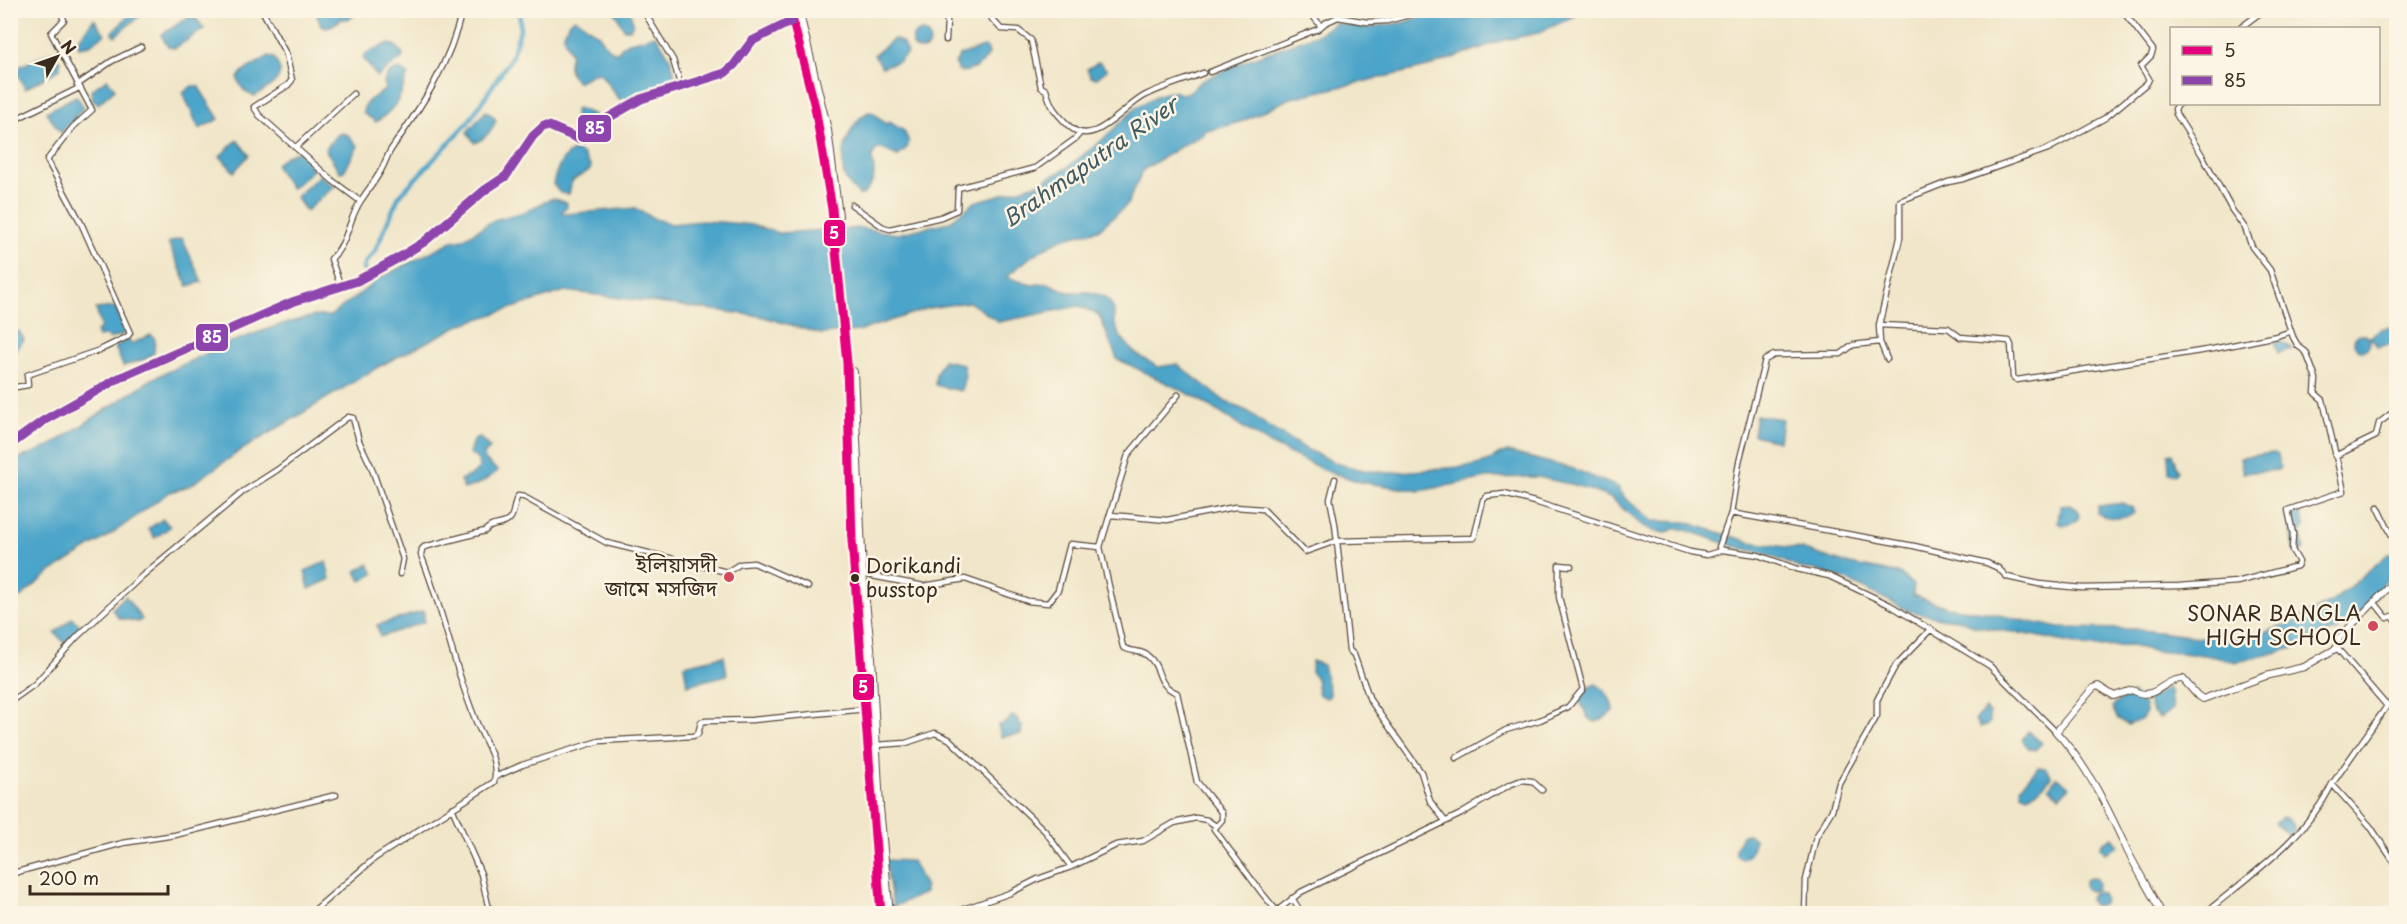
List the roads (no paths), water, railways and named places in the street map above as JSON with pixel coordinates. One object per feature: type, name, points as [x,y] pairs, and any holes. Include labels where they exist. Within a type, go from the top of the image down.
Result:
[{"type":"highway","points":[[790,10],[815,107],[834,208]]},
{"type":"highway","points":[[798,10],[827,130],[850,363],[862,574],[871,657],[889,914]]},
{"type":"highway","points":[[850,363],[852,540],[881,914]]},
{"type":"main road","points":[[10,445],[43,422],[119,378],[292,302],[341,287],[374,272],[424,242],[506,176],[533,136],[544,126],[584,139],[601,122],[618,110],[641,99],[725,73],[734,65],[752,40],[792,21]]},
{"type":"street","points":[[10,388],[28,385],[27,375],[100,350],[127,337],[130,333],[81,223],[46,160],[73,127],[92,110],[51,33],[64,20],[60,10]]},
{"type":"street","points":[[262,10],[286,54],[292,80],[254,107],[259,115],[333,181],[360,201]]},
{"type":"street","points":[[341,287],[331,259],[342,244],[360,201],[444,68],[456,38],[462,10]]},
{"type":"street","points":[[643,10],[673,60],[681,87]]},
{"type":"street","points":[[939,10],[947,20],[946,40]]},
{"type":"street","points":[[989,10],[992,19],[1001,29],[1018,30],[1031,40],[1041,87],[1046,90],[1052,108],[1072,129],[1080,133],[1093,133],[1145,95],[1203,74]]},
{"type":"street","points":[[1308,10],[1322,26]]},
{"type":"street","points":[[1210,72],[1310,33],[1338,17],[1367,22],[1386,21],[1428,10]]},
{"type":"street","points":[[1887,359],[1880,342],[1879,325],[1900,238],[1900,201],[1948,182],[1963,179],[2048,149],[2105,117],[2149,81],[2140,68],[2151,56],[2153,50],[2122,10]]},
{"type":"street","points":[[2241,27],[2264,10]]},
{"type":"street","points":[[10,122],[78,86],[112,61],[141,47]]},
{"type":"street","points":[[296,147],[353,94]]},
{"type":"street","points":[[1731,513],[1914,546],[1987,563],[1998,568],[2007,577],[2039,584],[2082,588],[2237,582],[2297,566],[2299,562],[2292,550],[2293,534],[2288,510],[2344,490],[2323,400],[2315,393],[2316,379],[2306,352],[2298,346],[2270,270],[2252,247],[2245,228],[2232,210],[2176,114],[2175,109],[2178,105]]},
{"type":"street","points":[[852,205],[883,227],[890,229],[941,217],[957,210],[958,188],[1035,168],[1080,133]]},
{"type":"street","points":[[1879,325],[1948,328],[1960,337],[2009,341],[2015,380],[2213,349],[2292,331]]},
{"type":"street","points":[[1721,549],[1724,530],[1731,513],[1739,462],[1765,360],[1774,356],[1841,354],[1853,345],[1880,342]]},
{"type":"street","points":[[1178,395],[1128,455],[1112,515],[1100,547],[1120,639],[1128,650],[1142,651],[1149,656],[1164,685],[1170,691],[1177,693],[1197,782],[1222,813],[1222,820],[1214,829],[1275,911],[1292,898],[1477,805],[1517,782],[1532,782],[1542,790]]},
{"type":"street","points":[[2335,456],[2376,436],[2379,423],[2397,410]]},
{"type":"street","points":[[10,702],[35,684],[77,637],[142,576],[244,491],[277,470],[348,417],[353,418],[359,441],[392,525],[403,559],[400,574]]},
{"type":"street","points":[[1335,479],[1329,494],[1349,650],[1354,654],[1370,700],[1421,772],[1434,809],[1445,821]]},
{"type":"street","points":[[1112,515],[1167,520],[1235,507],[1263,509],[1305,552],[1336,541],[1474,538],[1483,500],[1487,495],[1504,494],[1538,502],[1690,552],[1707,555],[1721,549],[1758,555],[1797,569],[1828,576],[1890,605],[1990,666],[2056,732],[2079,758],[2106,804],[2162,914]]},
{"type":"street","points":[[310,914],[375,858],[494,782],[494,762],[465,695],[436,593],[421,555],[424,546],[485,531],[492,524],[505,523],[512,517],[518,496],[524,497],[607,543],[727,572],[740,564],[754,563],[808,587]]},
{"type":"street","points":[[2378,507],[2397,544]]},
{"type":"street","points":[[862,574],[924,586],[965,579],[1028,601],[1048,603],[1058,590],[1070,544],[1100,547]]},
{"type":"street","points":[[1456,758],[1506,729],[1540,720],[1568,707],[1583,689],[1559,597],[1559,565],[1571,566]]},
{"type":"street","points":[[2387,706],[2337,648],[2338,638],[2397,580]]},
{"type":"street","points":[[2375,603],[2387,618],[2392,616],[2397,621]]},
{"type":"street","points":[[1804,914],[1806,880],[1816,837],[1833,810],[1839,783],[1877,716],[1877,700],[1896,665],[1931,629]]},
{"type":"street","points":[[2056,732],[2098,686],[2114,696],[2132,690],[2140,695],[2149,695],[2170,682],[2183,679],[2203,699],[2266,676],[2304,667],[2337,648]]},
{"type":"street","points":[[2204,914],[2253,874],[2299,830],[2325,798],[2332,784],[2387,706],[2397,698]]},
{"type":"street","points":[[495,777],[522,765],[599,741],[693,736],[698,734],[701,722],[706,721],[752,720],[866,709]]},
{"type":"street","points":[[876,745],[906,743],[935,734],[949,739],[1045,831],[1071,867]]},
{"type":"street","points":[[2332,784],[2370,826],[2397,865]]},
{"type":"street","points":[[10,874],[123,843],[175,835],[336,795]]},
{"type":"street","points":[[452,808],[481,874],[490,914]]},
{"type":"street","points":[[950,914],[1071,867],[1116,845],[1143,841],[1185,819],[1207,820],[1216,826]]},
{"type":"street","points":[[1292,898],[1302,914]]},
{"type":"water","name":"Brahmaputra River","points":[[1439,10],[1586,11],[1538,33],[1500,41],[1428,67],[1291,98],[1243,121],[1205,130],[1202,135],[1143,170],[1127,205],[1098,230],[1061,239],[1033,255],[1006,277],[1032,285],[1048,283],[1068,292],[1089,292],[1103,296],[1114,310],[1114,322],[1119,335],[1136,354],[1158,367],[1177,364],[1226,402],[1249,412],[1270,428],[1306,449],[1339,464],[1388,473],[1472,466],[1508,452],[1574,469],[1618,487],[1625,498],[1653,521],[1686,522],[1750,542],[1801,549],[1845,563],[1901,574],[1914,586],[1913,595],[1947,607],[1985,612],[2059,628],[2134,629],[2207,638],[2229,636],[2247,638],[2286,625],[2333,601],[2388,554],[2396,555],[2396,571],[2382,584],[2378,595],[2357,616],[2338,630],[2298,647],[2266,655],[2237,662],[2205,655],[2153,651],[2131,646],[2089,647],[1973,626],[1959,619],[1945,619],[1909,611],[1849,581],[1815,570],[1799,568],[1767,554],[1733,546],[1683,529],[1673,529],[1667,533],[1653,531],[1639,523],[1611,498],[1578,486],[1538,477],[1487,478],[1420,491],[1360,482],[1324,470],[1268,443],[1195,397],[1117,359],[1099,315],[1079,306],[999,322],[969,302],[929,308],[859,331],[821,334],[760,316],[565,291],[460,325],[378,367],[240,451],[191,485],[168,493],[116,531],[52,571],[11,605],[11,462],[52,445],[152,379],[231,342],[282,324],[314,316],[330,316],[382,277],[452,241],[463,239],[494,220],[524,212],[553,198],[567,203],[567,207],[562,212],[565,214],[635,208],[655,219],[672,224],[700,221],[720,222],[752,225],[778,233],[861,228],[897,234],[949,222],[975,202],[1037,184],[1065,169],[1100,142],[1138,106],[1158,95],[1173,91],[1181,94],[1189,92],[1200,82],[1240,63],[1320,33],[1335,23],[1365,28],[1406,22]]},
{"type":"water","points":[[133,11],[146,11],[115,36],[112,33]]},
{"type":"water","points":[[315,11],[358,11],[350,19],[342,19],[328,28],[321,25]]},
{"type":"water","points":[[614,11],[630,11],[633,24],[630,29],[624,29]]},
{"type":"water","points":[[193,14],[204,29],[175,48],[168,47],[161,35]]},
{"type":"water","points":[[575,18],[599,35],[606,46],[616,53],[626,43],[656,35],[671,60],[677,85],[625,102],[618,98],[600,73],[597,72],[577,82],[569,69],[571,54],[563,36],[569,22]]},
{"type":"water","points":[[94,19],[105,34],[90,45],[79,47],[77,41]]},
{"type":"water","points":[[921,32],[927,35],[930,41],[927,47],[921,50],[915,47],[912,41],[915,35]]},
{"type":"water","points":[[894,39],[902,42],[907,53],[899,61],[882,67],[874,55]]},
{"type":"water","points":[[388,44],[395,45],[403,54],[402,58],[377,77],[363,58],[366,53]]},
{"type":"water","points":[[984,47],[988,49],[989,55],[983,62],[971,70],[958,71],[955,64],[960,55]]},
{"type":"water","points":[[52,52],[60,61],[60,69],[25,89],[18,74],[20,66]]},
{"type":"water","points":[[269,56],[274,58],[279,67],[279,76],[262,92],[255,96],[249,94],[244,90],[238,78],[242,72]]},
{"type":"water","points":[[1099,62],[1107,70],[1097,78],[1091,77],[1087,69]]},
{"type":"water","points":[[397,69],[408,75],[402,92],[386,115],[376,122],[363,113],[364,108],[368,101],[385,89],[384,82],[388,74]]},
{"type":"water","points":[[107,79],[115,89],[98,104],[93,101],[91,90]]},
{"type":"water","points":[[192,86],[198,86],[219,119],[199,129],[183,93]]},
{"type":"water","points":[[76,96],[84,107],[61,133],[46,112]]},
{"type":"water","points":[[577,108],[595,115],[595,119],[583,133],[576,130],[575,110]]},
{"type":"water","points":[[486,111],[496,121],[488,134],[475,143],[467,132]]},
{"type":"water","points":[[869,112],[874,113],[886,124],[890,122],[904,131],[909,142],[906,149],[898,156],[882,149],[874,152],[872,182],[863,195],[859,195],[848,184],[844,176],[844,149],[856,123]]},
{"type":"water","points":[[341,133],[348,135],[358,146],[344,171],[340,172],[325,149]]},
{"type":"water","points":[[237,140],[249,155],[234,172],[220,156]]},
{"type":"water","points":[[576,150],[583,155],[591,167],[590,170],[572,181],[569,194],[560,193],[553,184],[556,174],[563,159]]},
{"type":"water","points":[[298,151],[313,170],[291,189],[275,165],[286,156]]},
{"type":"water","points":[[320,175],[334,187],[306,211],[296,197]]},
{"type":"water","points":[[182,238],[202,282],[188,286],[168,243]]},
{"type":"water","points":[[116,307],[125,334],[109,339],[106,336],[98,337],[96,332],[101,327],[96,309]]},
{"type":"water","points":[[2388,327],[2394,330],[2396,340],[2389,345],[2377,346],[2370,337],[2380,329]]},
{"type":"water","points":[[19,331],[24,340],[11,355],[11,333]]},
{"type":"water","points":[[2359,334],[2365,334],[2370,342],[2368,348],[2359,350],[2354,345],[2354,339]]},
{"type":"water","points":[[151,335],[155,339],[154,353],[146,359],[123,366],[115,347],[129,339],[131,344]]},
{"type":"water","points":[[2280,341],[2292,349],[2278,353],[2274,342]]},
{"type":"water","points":[[943,360],[963,364],[965,376],[961,391],[935,385],[936,374]]},
{"type":"water","points":[[1756,415],[1782,419],[1779,441],[1753,435]]},
{"type":"water","points":[[479,437],[490,448],[484,454],[485,460],[498,471],[481,483],[464,489],[460,480],[474,474],[479,468],[478,460],[469,453],[473,441]]},
{"type":"water","points":[[2172,453],[2178,471],[2176,474],[2169,472],[2168,454]]},
{"type":"water","points":[[2274,453],[2278,455],[2280,467],[2278,470],[2243,473],[2240,457]]},
{"type":"water","points":[[2123,503],[2132,507],[2134,513],[2116,518],[2105,517],[2097,513],[2098,506]]},
{"type":"water","points":[[2070,505],[2077,509],[2079,517],[2069,524],[2058,523],[2060,506]]},
{"type":"water","points":[[2299,509],[2305,527],[2300,532],[2304,550],[2297,554],[2294,551],[2289,512]]},
{"type":"water","points":[[163,519],[170,527],[155,538],[148,529]]},
{"type":"water","points":[[326,562],[330,579],[309,589],[305,571]]},
{"type":"water","points":[[369,564],[374,574],[361,581],[356,571]]},
{"type":"water","points":[[125,596],[142,619],[138,622],[119,618],[112,609]]},
{"type":"water","points":[[424,611],[424,622],[380,637],[377,625]]},
{"type":"water","points":[[72,618],[82,627],[65,643],[55,633]]},
{"type":"water","points":[[724,656],[727,675],[687,685],[684,665]]},
{"type":"water","points":[[1312,661],[1323,665],[1330,695],[1327,698],[1319,693],[1316,679],[1311,671]]},
{"type":"water","points":[[1595,684],[1607,694],[1613,711],[1602,720],[1595,722],[1588,718],[1579,699],[1585,690]]},
{"type":"water","points":[[2168,687],[2173,709],[2160,718],[2152,712],[2148,700]]},
{"type":"water","points":[[2132,693],[2144,705],[2145,712],[2142,719],[2128,725],[2117,718],[2112,707]]},
{"type":"water","points":[[1985,709],[1989,713],[1990,722],[1987,726],[1980,727],[1975,720]]},
{"type":"water","points":[[1012,716],[1016,717],[1022,726],[1021,734],[1001,737],[998,725],[1005,723]]},
{"type":"water","points":[[2028,731],[2042,743],[2035,750],[2029,748],[2022,740]]},
{"type":"water","points":[[2038,767],[2045,768],[2052,777],[2036,792],[2027,796],[2022,793],[2021,787]]},
{"type":"water","points":[[2057,777],[2070,787],[2059,796],[2049,787]]},
{"type":"water","points":[[2282,817],[2288,820],[2294,830],[2289,836],[2275,823]]},
{"type":"water","points":[[1748,834],[1755,840],[1749,854],[1742,859],[1735,854],[1735,850],[1742,835]]},
{"type":"water","points":[[2113,837],[2119,846],[2105,853],[2101,847],[2102,843]]},
{"type":"water","points":[[885,860],[912,861],[925,887],[925,893],[893,907]]},
{"type":"water","points":[[2091,877],[2096,879],[2098,884],[2096,889],[2091,891],[2086,889],[2084,884],[2086,879]]},
{"type":"water","points":[[2094,892],[2100,892],[2104,899],[2100,906],[2094,906],[2090,902],[2090,896]]},
{"type":"waterway","points":[[378,288],[363,269],[375,251],[399,196],[467,124],[511,58],[520,30],[520,10]]},
{"type":"place","name":"ইলিয়াসদী জামে মসজিদ","points":[[729,577]]},
{"type":"place","name":"Dorikandi busstop","points":[[855,578]]},
{"type":"place","name":"SONAR BANGLA HIGH SCHOOL","points":[[2373,626]]}]
